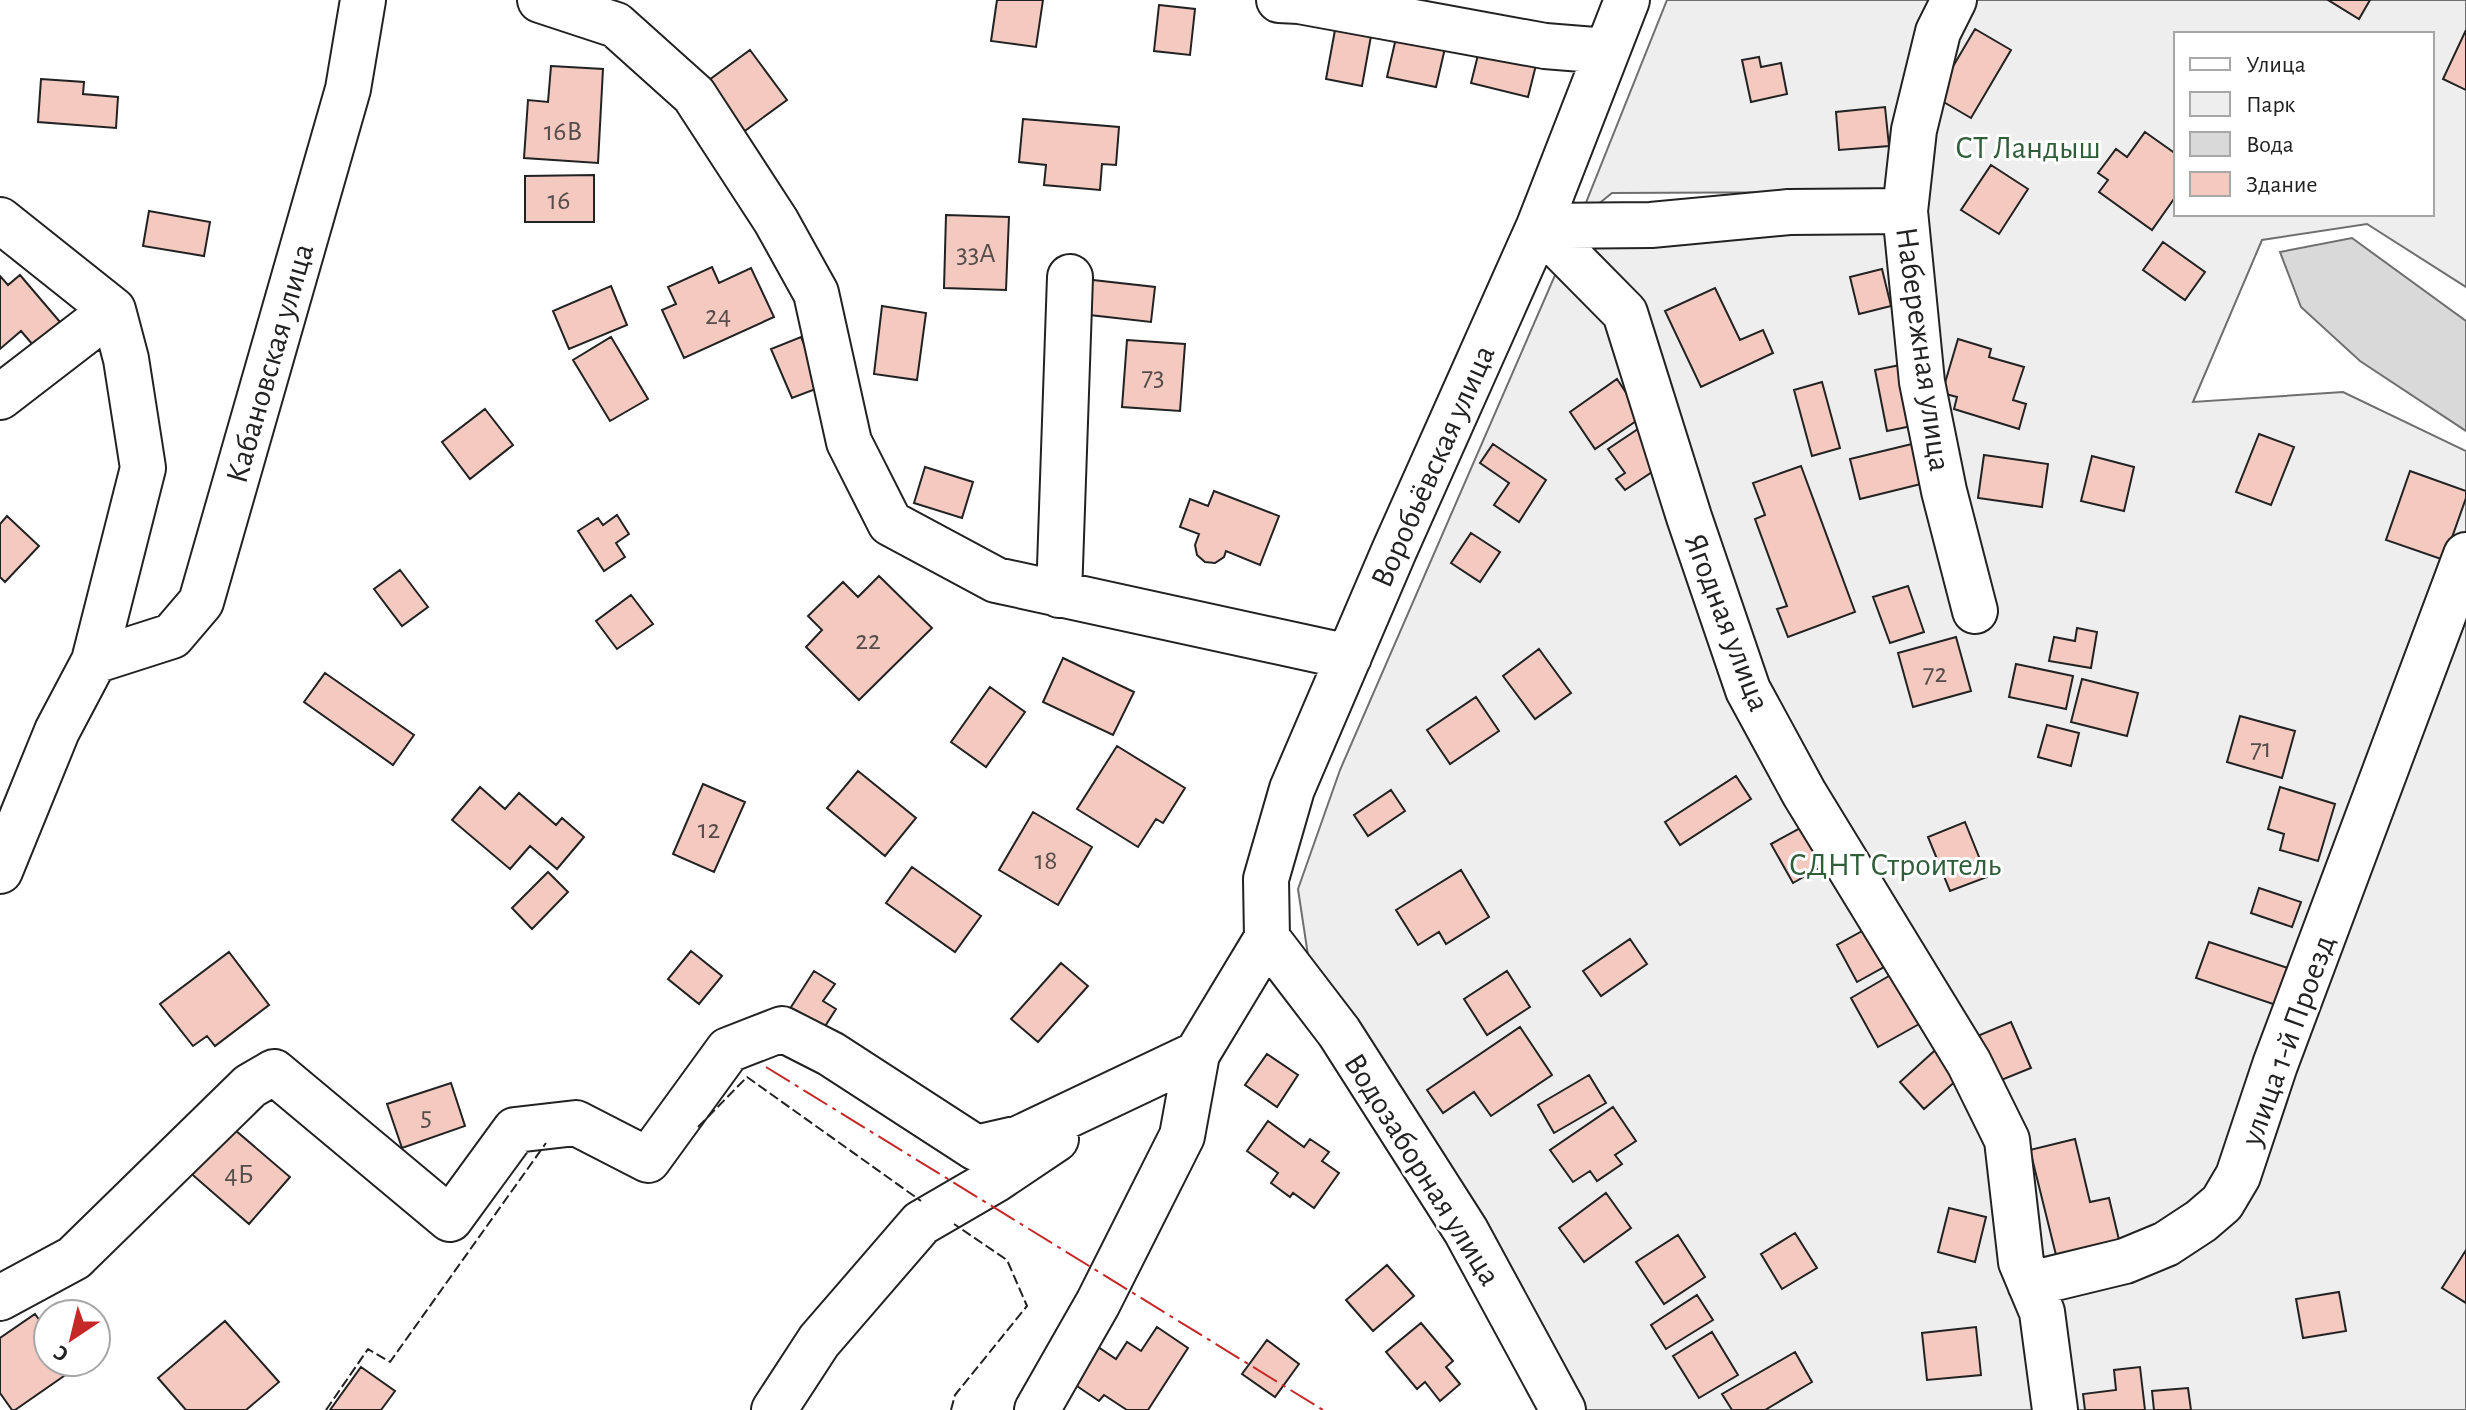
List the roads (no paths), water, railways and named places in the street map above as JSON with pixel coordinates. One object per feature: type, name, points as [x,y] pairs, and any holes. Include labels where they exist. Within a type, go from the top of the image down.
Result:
[{"type":"street","name":"Кабановская улица","points":[[94,661],[172,636],[201,602],[348,89],[363,0]]},
{"type":"street","points":[[540,0],[616,25],[694,95],[776,221],[816,293],[849,442],[890,523],[996,580],[1349,657]]},
{"type":"street","points":[[1279,0],[1299,1],[1545,46],[1607,51]]},
{"type":"street","name":"Воробьёвская улица","points":[[1267,938],[1266,879],[1292,789],[1539,226],[1627,0]]},
{"type":"street","points":[[1905,211],[1914,130],[1938,32],[1954,0]]},
{"type":"street","name":"Набережная улица","points":[[1539,226],[1651,225],[1789,212],[1905,211],[1922,382],[1944,491],[1975,611]]},
{"type":"street","points":[[0,220],[113,310],[126,359],[143,468],[94,661],[57,731],[0,871]]},
{"type":"street","name":"Ягодная улица","points":[[1539,226],[1625,313],[1689,517],[1748,690],[1804,793],[1969,1063],[2007,1140],[2021,1262],[2030,1284]]},
{"type":"street","points":[[1059,595],[1070,277]]},
{"type":"street","points":[[0,397],[113,310]]},
{"type":"street","name":"улица 1-й Проезд","points":[[2030,1284],[2125,1261],[2166,1244],[2222,1203],[2238,1176],[2275,1065],[2466,555]]},
{"type":"street","points":[[1037,1410],[1098,1303],[1182,1136],[1197,1054],[1267,938]]},
{"type":"street","name":"Водозаборная улица","points":[[1267,938],[1339,1032],[1466,1231],[1563,1410]]},
{"type":"street","points":[[0,1298],[74,1258],[250,1086],[274,1072],[450,1219],[515,1130],[576,1123],[648,1160],[728,1050],[782,1029],[831,1054],[976,1148],[1020,1138],[1197,1054]]},
{"type":"street","points":[[774,1410],[819,1341],[921,1223],[995,1180],[1141,1082]]},
{"type":"street","points":[[2030,1284],[2042,1312],[2055,1410]]},
{"type":"water","points":[[2352,238],[2466,321],[2466,431],[2360,361],[2301,307],[2280,252]]},
{"type":"park label","name":"СТ Ландыш","points":[[2028,147]]},
{"type":"park label","name":"СДНТ Строитель","points":[[1895,864]]}]
